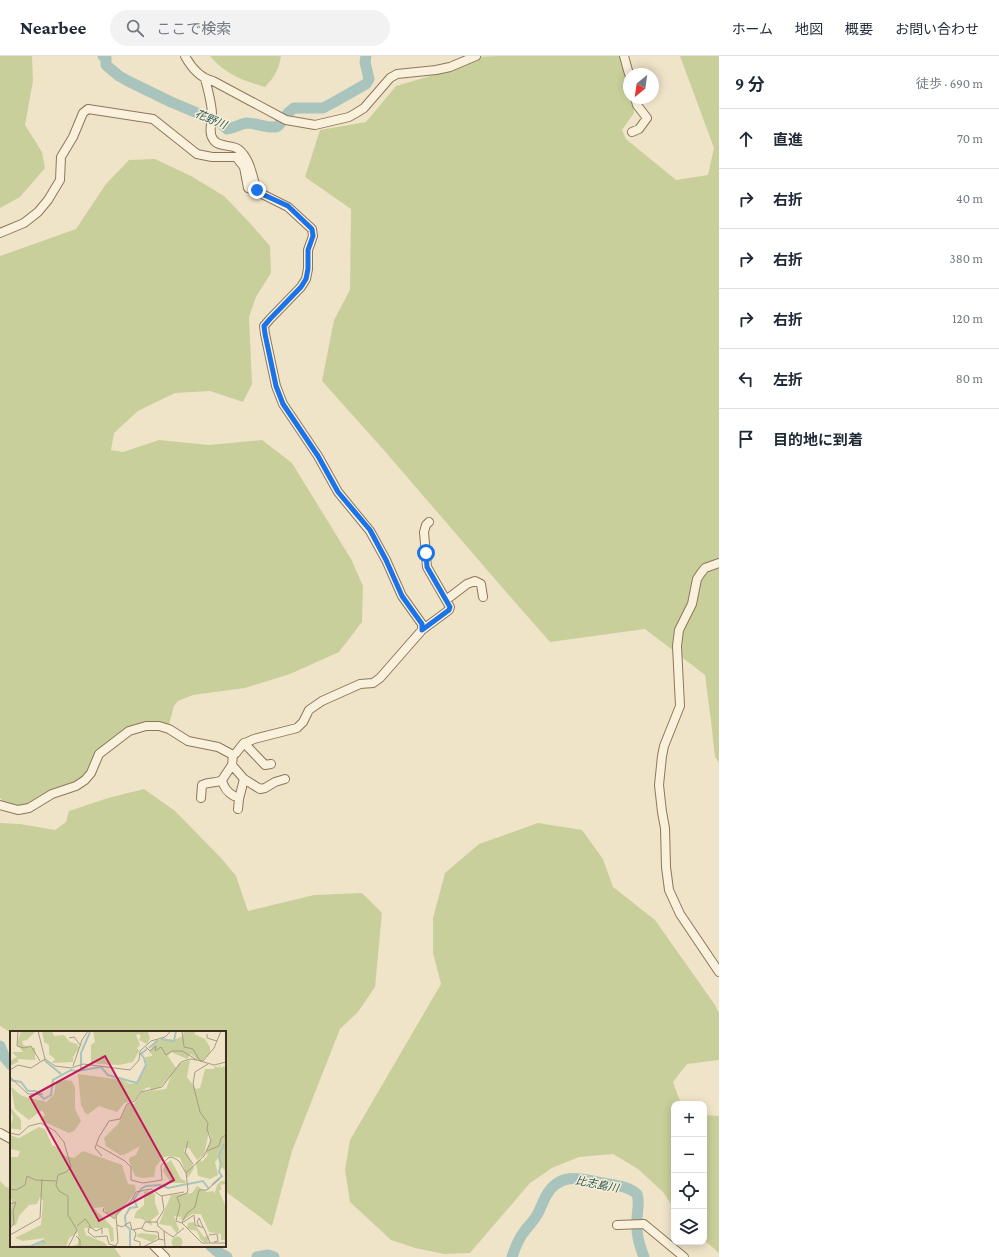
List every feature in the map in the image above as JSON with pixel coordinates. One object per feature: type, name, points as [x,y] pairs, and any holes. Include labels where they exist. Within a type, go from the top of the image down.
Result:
[{"type":"street","points":[[185,56],[190,65],[205,79],[213,81],[286,120],[315,125],[349,117],[364,108],[390,78],[397,74],[450,67],[476,56]]},
{"type":"street","points":[[624,56],[627,68]]},
{"type":"street","points":[[205,79],[212,115],[211,135],[216,143],[234,146],[244,155],[251,168],[257,190]]},
{"type":"street","points":[[632,132],[639,129],[647,118],[637,104]]},
{"type":"street","points":[[0,233],[24,222],[38,212],[48,200],[60,180],[61,157],[73,137],[83,113],[88,109],[153,119],[198,154],[212,157],[236,157],[244,167],[248,188],[257,190],[262,194],[288,206],[312,229],[313,236],[308,250],[308,269],[306,279],[301,287],[264,326],[278,394],[318,456],[338,492],[370,530],[386,560],[402,596],[422,624],[422,630]]},
{"type":"street","points":[[201,798],[202,785],[209,781],[217,782],[222,780],[232,765],[233,755],[244,743],[297,728],[303,722],[309,710],[322,701],[360,684],[373,683],[387,672],[401,652],[415,640],[422,630],[449,610],[450,607],[427,567],[424,532],[426,525],[429,522]]},
{"type":"street","points":[[719,563],[705,568],[697,579],[692,604],[680,630],[677,646],[680,706],[664,746],[659,785],[662,812],[666,828],[666,867],[669,890],[680,914],[719,972]]},
{"type":"street","points":[[446,600],[467,584],[475,581],[481,584],[483,597]]},
{"type":"street","points":[[0,805],[18,810],[29,808],[52,794],[76,786],[85,780],[91,773],[99,754],[129,731],[146,726],[159,726],[169,729],[188,741],[218,747],[233,755]]},
{"type":"street","points":[[244,743],[265,765],[271,764]]},
{"type":"street","points":[[232,765],[244,779],[260,789],[286,779]]},
{"type":"street","points":[[238,809],[244,779]]},
{"type":"street","points":[[222,780],[223,787],[228,793],[234,796]]},
{"type":"street","points":[[0,1133],[10,1138]]},
{"type":"street","points":[[617,1225],[644,1224],[684,1257]]},
{"type":"street","points":[[155,1247],[165,1257]]},
{"type":"green space","points":[[0,56],[32,56],[33,81],[25,125],[42,152],[45,168],[20,197],[0,208]]},
{"type":"green space","points":[[210,56],[281,56],[276,73],[265,87],[235,76],[222,68]]},
{"type":"green space","points":[[619,56],[624,68],[623,104],[633,104],[634,113],[622,130],[626,139],[676,180],[708,175],[714,148],[680,56],[719,56],[719,763],[715,757],[705,675],[645,629],[550,642],[322,381],[334,320],[350,290],[351,209],[305,177],[320,130],[366,122],[396,86],[451,70],[477,57]]},
{"type":"green space","points":[[155,159],[191,176],[224,196],[270,246],[271,273],[256,297],[249,317],[252,384],[243,402],[210,391],[175,393],[138,411],[114,433],[111,450],[123,452],[159,440],[209,445],[262,440],[292,463],[351,559],[363,586],[362,622],[339,652],[290,674],[245,688],[193,695],[178,701],[174,706],[169,724],[153,723],[127,728],[80,781],[28,805],[12,805],[6,803],[0,798],[0,256],[76,229],[106,184],[129,160]]},
{"type":"green space","points":[[144,789],[175,811],[222,859],[236,876],[248,911],[314,895],[362,893],[382,913],[375,987],[358,1012],[340,1029],[292,1151],[272,1226],[226,1192],[226,1031],[10,1031],[10,1032],[0,1026],[0,823],[20,824],[55,830],[66,822],[69,811],[108,798]]},
{"type":"green space","points":[[538,823],[582,830],[603,859],[613,887],[655,920],[715,1005],[719,1013],[719,1060],[687,1064],[673,1082],[680,1101],[671,1101],[671,1204],[663,1192],[638,1169],[613,1154],[579,1157],[552,1168],[530,1183],[470,1253],[444,1254],[415,1248],[391,1240],[350,1202],[345,1170],[350,1140],[441,984],[433,953],[433,918],[445,873],[479,844]]},
{"type":"green space","points":[[707,1115],[719,1116],[719,1253],[707,1243]]},
{"type":"green space","points":[[0,1181],[6,1187],[10,1188],[10,1247],[114,1247],[121,1257],[0,1257]]},
{"type":"waterway","name":"花野川","points":[[103,56],[106,58],[106,65],[119,76],[171,102],[221,123],[227,129],[246,123],[276,127],[294,108],[323,108],[366,84],[369,79],[365,62],[366,56]]},
{"type":"waterway","name":"比志島川","points":[[0,1046],[5,1058],[10,1064]]},
{"type":"waterway","name":"比志島川","points":[[512,1257],[520,1238],[534,1220],[551,1188],[557,1183],[571,1179],[621,1186],[637,1194],[637,1234],[644,1257]]},
{"type":"waterway","name":"比志島川","points":[[212,1247],[227,1257]]},
{"type":"waterway","name":"比志島川","points":[[257,1257],[268,1255],[274,1257]]},
{"type":"route","points":[[257,190],[262,194],[288,206],[312,229],[313,236],[308,250],[308,269],[306,279],[301,287],[264,326],[278,394],[283,404],[318,456],[338,492],[370,530],[386,560],[402,596],[414,610],[422,624],[422,630],[449,610],[450,607],[427,567],[426,553]]}]
